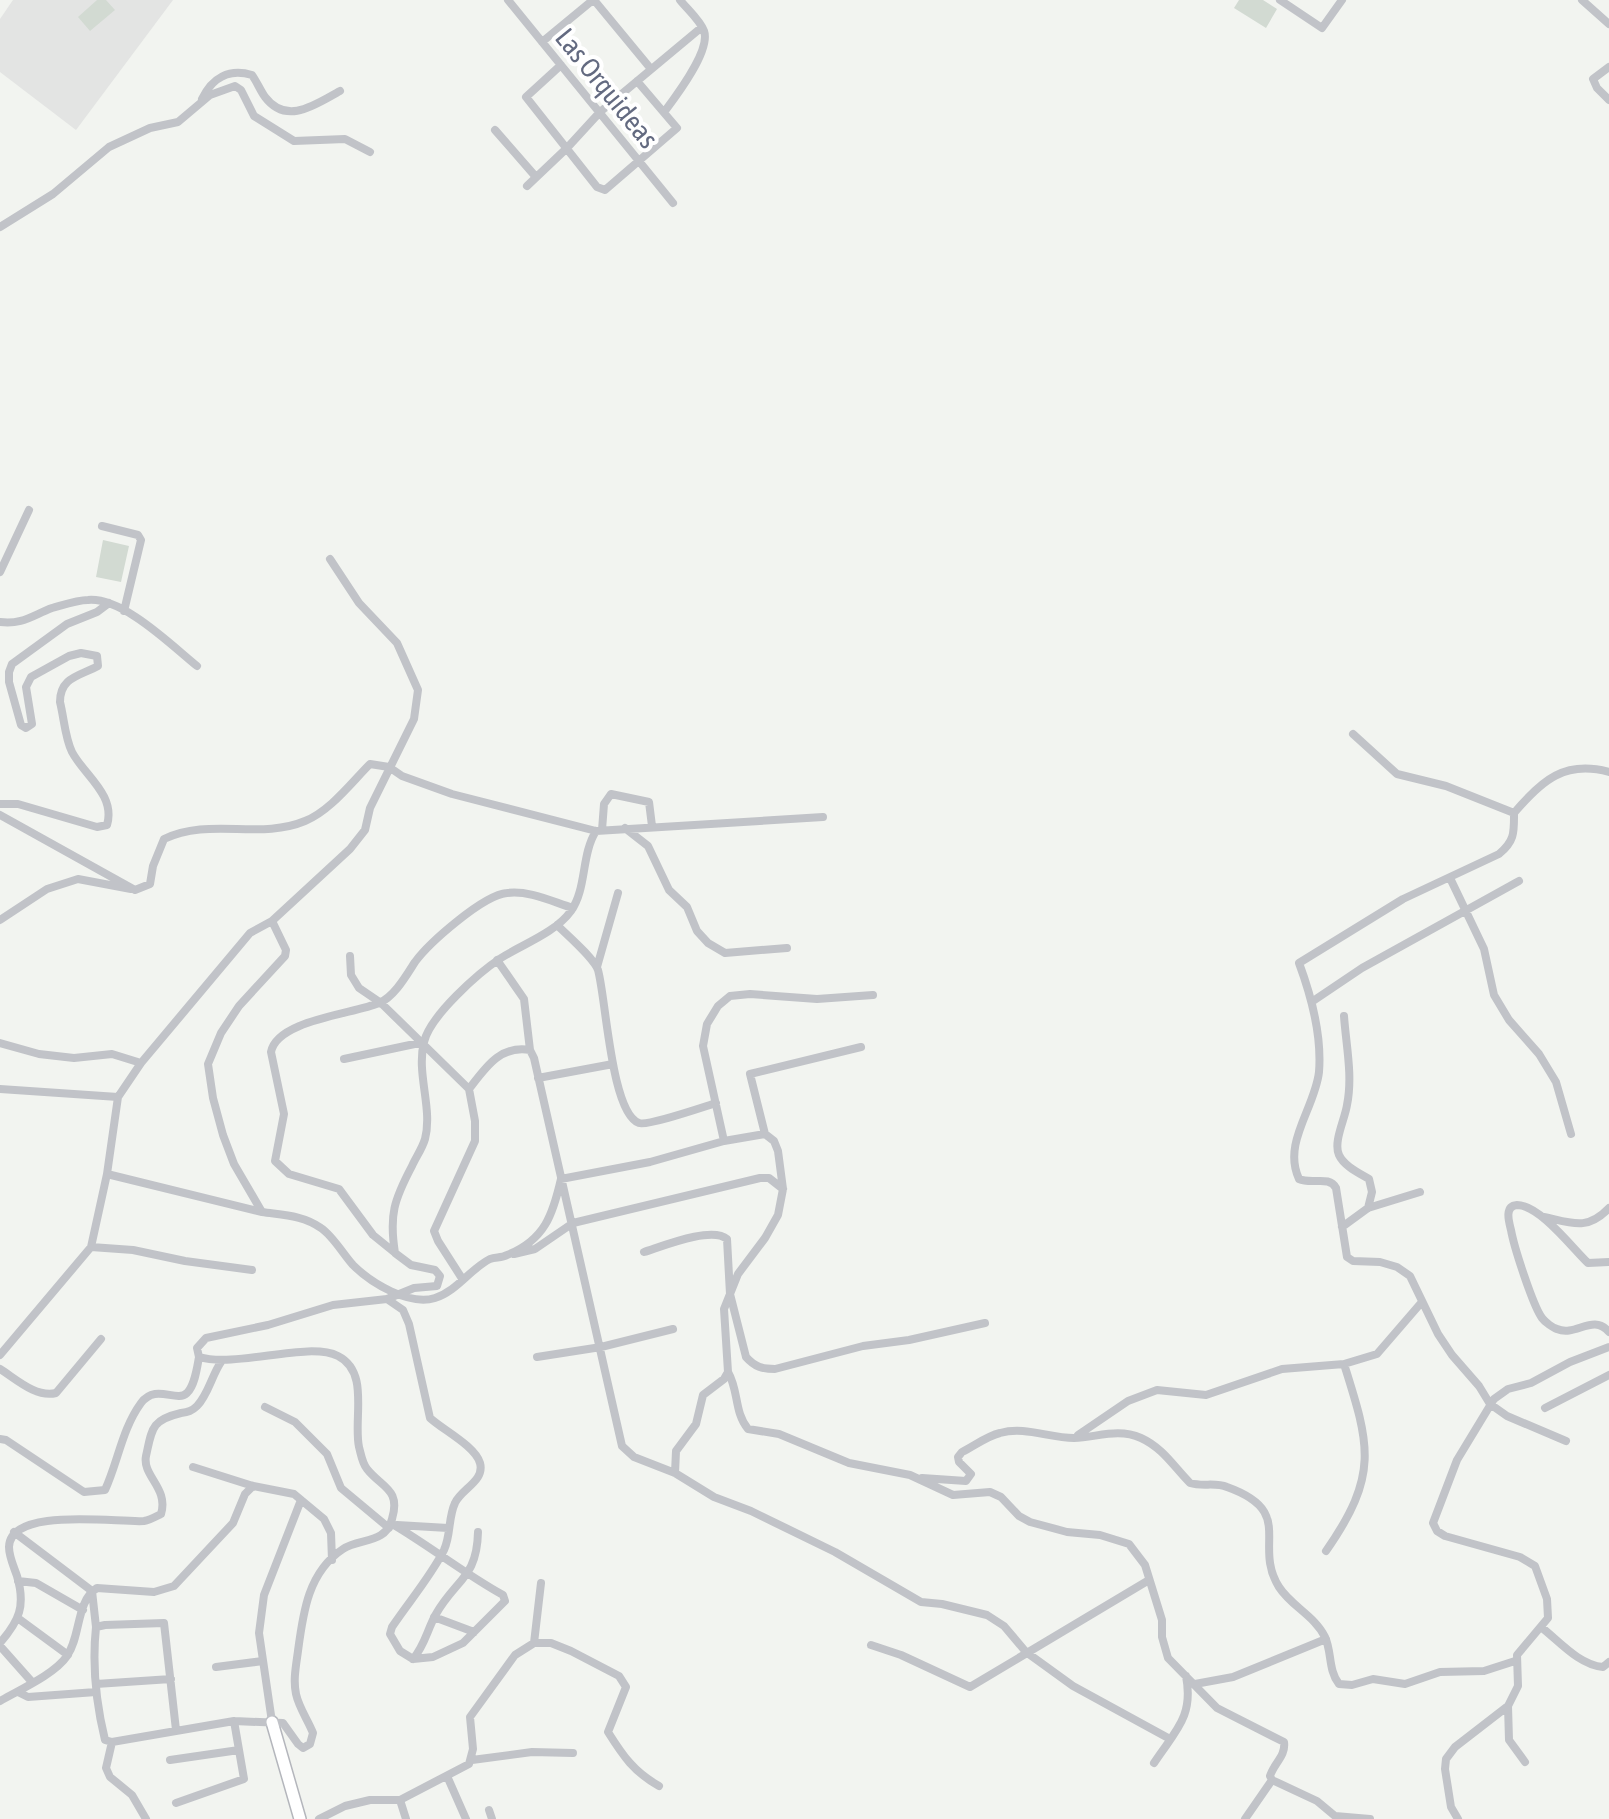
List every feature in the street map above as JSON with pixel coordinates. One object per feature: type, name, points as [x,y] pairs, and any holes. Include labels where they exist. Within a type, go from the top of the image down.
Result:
[{"type":"street","name":"Las Orquideas","points":[[508,0],[673,203]]},
{"type":"street","points":[[542,42],[594,0],[651,69]]},
{"type":"street","points":[[665,111],[687,81],[705,40],[702,27],[680,0]]},
{"type":"street","points":[[1280,0],[1322,28],[1342,0]]},
{"type":"street","points":[[1586,1],[1609,24]]},
{"type":"street","points":[[527,186],[600,112],[702,27]]},
{"type":"street","points":[[561,65],[526,97],[597,187],[605,190],[677,128],[637,81]]},
{"type":"street","points":[[1609,67],[1593,79],[1609,100]]},
{"type":"street","points":[[200,103],[218,78],[231,72],[252,75],[267,99],[293,113],[303,111],[340,91]]},
{"type":"street","points":[[0,227],[53,194],[109,147],[150,128],[178,122],[210,95],[235,86],[241,90],[254,116],[294,141],[345,139],[370,152]]},
{"type":"street","points":[[495,130],[536,177]]},
{"type":"street","points":[[0,572],[29,510]]},
{"type":"street","points":[[102,526],[138,535],[141,540],[124,611]]},
{"type":"street","points":[[0,547],[10,552]]},
{"type":"street","points":[[0,1355],[91,1247],[107,1174],[118,1097],[141,1063],[250,933],[272,921],[350,849],[365,830],[370,808],[414,719],[418,690],[397,643],[359,603],[330,559]]},
{"type":"street","points":[[0,622],[27,621],[50,609],[87,600],[109,603],[197,666]]},
{"type":"street","points":[[0,804],[18,804],[97,827],[107,825],[108,812],[97,783],[72,752],[60,702],[67,682],[73,676],[98,666],[97,656],[81,653],[69,656],[31,677],[26,687],[32,724],[26,728],[21,725],[9,676],[12,664],[67,624],[97,612],[109,603]]},
{"type":"street","points":[[1353,734],[1397,774],[1446,786],[1514,813]]},
{"type":"street","points":[[0,920],[47,889],[78,879],[135,890],[150,884],[159,847],[164,839],[173,834],[204,828],[272,829],[307,820],[321,811],[370,764],[389,767],[402,776],[452,794],[599,830],[823,817]]},
{"type":"street","points":[[1566,1441],[1507,1416],[1490,1404],[1452,1355],[1421,1303],[1415,1284],[1403,1271],[1380,1262],[1353,1261],[1347,1257],[1333,1182],[1299,1179],[1293,1162],[1294,1149],[1319,1070],[1313,1001],[1299,963],[1403,899],[1510,846],[1514,837],[1514,813],[1550,777],[1572,768],[1590,767],[1609,772]]},
{"type":"street","points":[[395,1253],[392,1209],[424,1143],[428,1126],[424,1042],[432,1025],[463,989],[497,960],[557,925],[573,908],[591,839],[599,830],[604,804],[611,794],[649,802],[652,826]]},
{"type":"street","points":[[0,815],[135,890]]},
{"type":"street","points":[[624,828],[648,846],[669,890],[687,907],[697,931],[708,943],[725,953],[787,948]]},
{"type":"street","points":[[1450,878],[1484,949],[1494,995],[1509,1020],[1539,1054],[1556,1082],[1571,1134]]},
{"type":"street","points":[[1313,1001],[1362,968],[1519,881]]},
{"type":"street","points":[[392,1298],[414,1288],[437,1286],[440,1276],[435,1270],[411,1265],[373,1235],[339,1189],[289,1174],[275,1161],[284,1114],[272,1044],[285,1033],[326,1017],[381,1003],[432,942],[494,897],[504,893],[523,893],[573,908]]},
{"type":"street","points":[[618,893],[597,967],[613,1064],[625,1109],[638,1123],[645,1123],[716,1103]]},
{"type":"street","points":[[262,1212],[234,1164],[223,1135],[208,1064],[221,1033],[239,1006],[285,956],[286,950],[272,921]]},
{"type":"street","points":[[557,925],[597,967]]},
{"type":"street","points":[[350,956],[354,981],[359,988],[381,1003],[424,1042],[469,1089],[475,1141],[434,1231],[463,1280]]},
{"type":"street","points":[[497,960],[524,999],[530,1050],[573,1223],[622,1446],[634,1457],[675,1473],[714,1497],[751,1511],[864,1567],[921,1602],[987,1615],[1004,1626],[1026,1652],[1073,1686],[1170,1739]]},
{"type":"street","points":[[724,1141],[703,1046],[707,1024],[718,1006],[730,996],[773,995],[817,999],[873,995]]},
{"type":"street","points":[[1344,1016],[1350,1072],[1339,1156],[1369,1179],[1372,1192],[1368,1208]]},
{"type":"street","points":[[344,1059],[424,1042]]},
{"type":"street","points":[[0,1043],[39,1054],[95,1057],[112,1054],[141,1063]]},
{"type":"street","points":[[861,1047],[750,1074],[765,1134],[774,1141],[778,1151],[783,1189],[778,1215],[738,1274],[724,1309],[728,1372],[737,1395],[740,1420],[748,1429],[779,1434],[849,1463],[910,1475],[966,1481],[971,1474],[958,1457],[1000,1433],[1032,1432],[1074,1438],[1111,1432],[1127,1433],[1153,1445],[1190,1483],[1199,1486],[1224,1485],[1249,1496],[1269,1518],[1270,1547],[1277,1585],[1320,1628],[1326,1639],[1334,1678],[1339,1684],[1345,1686],[1373,1679],[1405,1684],[1440,1672],[1484,1671],[1515,1661]]},
{"type":"street","points":[[469,1089],[495,1057],[518,1048],[530,1050]]},
{"type":"street","points":[[538,1078],[613,1064]]},
{"type":"street","points":[[0,1089],[118,1097]]},
{"type":"street","points":[[561,1179],[650,1162],[724,1141],[765,1134]]},
{"type":"street","points":[[107,1174],[262,1212],[297,1217],[322,1228],[356,1268],[392,1298],[403,1310],[409,1324],[430,1418],[480,1460],[481,1471],[473,1484],[458,1497],[442,1554],[390,1634],[400,1651],[413,1659],[433,1657],[453,1650],[505,1601],[503,1595],[467,1575],[442,1554],[391,1526],[341,1488],[327,1454],[295,1422],[265,1407]]},
{"type":"street","points":[[0,1439],[84,1492],[105,1490],[120,1446],[144,1399],[154,1393],[181,1395],[187,1392],[193,1382],[199,1357],[197,1348],[206,1338],[268,1325],[333,1305],[392,1298],[436,1298],[481,1264],[494,1257],[535,1249],[573,1223],[760,1178],[769,1178],[783,1189]]},
{"type":"street","points":[[506,1256],[543,1229],[553,1214],[561,1179]]},
{"type":"street","points":[[1342,1227],[1368,1208],[1420,1192]]},
{"type":"street","points":[[1609,1262],[1588,1263],[1560,1231],[1520,1205],[1514,1205],[1508,1215],[1514,1244],[1542,1319],[1558,1330],[1592,1324],[1602,1325],[1609,1332]]},
{"type":"street","points":[[1539,1216],[1584,1224],[1596,1222],[1609,1208]]},
{"type":"street","points":[[644,1252],[710,1233],[727,1239],[730,1294],[746,1357],[753,1365],[764,1369],[985,1323]]},
{"type":"street","points":[[91,1247],[133,1250],[252,1270]]},
{"type":"street","points":[[1074,1438],[1128,1401],[1157,1390],[1206,1395],[1282,1369],[1344,1364],[1377,1354],[1421,1303]]},
{"type":"street","points":[[537,1357],[601,1347],[673,1329]]},
{"type":"street","points":[[0,1369],[34,1391],[46,1395],[56,1393],[101,1339]]},
{"type":"street","points":[[1458,1819],[1451,1807],[1446,1759],[1455,1747],[1508,1706],[1518,1686],[1515,1661],[1525,1642],[1548,1618],[1549,1609],[1535,1566],[1520,1557],[1445,1536],[1437,1531],[1433,1523],[1457,1460],[1490,1404],[1508,1389],[1531,1383],[1570,1362],[1609,1347]]},
{"type":"street","points":[[14,1532],[92,1591],[96,1627],[93,1653],[96,1688],[105,1740],[112,1742],[234,1721],[287,1725],[303,1748],[314,1738],[296,1697],[294,1678],[304,1606],[317,1577],[344,1548],[380,1537],[391,1526],[393,1495],[389,1487],[368,1470],[362,1459],[356,1430],[358,1390],[352,1370],[345,1361],[319,1352],[221,1362],[199,1357]]},
{"type":"street","points":[[32,1682],[0,1645],[19,1619],[18,1581],[9,1544],[14,1532],[20,1527],[58,1520],[148,1521],[161,1514],[164,1505],[162,1491],[145,1459],[149,1437],[163,1417],[191,1411],[201,1403],[221,1362]]},
{"type":"street","points":[[1326,1551],[1345,1524],[1360,1487],[1366,1460],[1363,1425],[1344,1364]]},
{"type":"street","points":[[675,1473],[676,1451],[696,1424],[703,1395],[724,1379],[728,1372]]},
{"type":"street","points":[[1545,1408],[1609,1375]]},
{"type":"street","points":[[193,1467],[253,1486],[294,1494],[324,1519],[331,1533],[332,1560]]},
{"type":"street","points":[[910,1475],[953,1495],[990,1492],[1001,1497],[1019,1516],[1030,1522],[1067,1532],[1100,1535],[1129,1544],[1138,1554],[1149,1580],[1162,1620],[1162,1637],[1168,1658],[1217,1708],[1284,1742],[1281,1757],[1270,1776],[1272,1780],[1245,1819]]},
{"type":"street","points":[[0,1701],[18,1692],[68,1655],[92,1591],[97,1588],[154,1592],[174,1586],[233,1523],[245,1494],[253,1486]]},
{"type":"street","points":[[300,1819],[272,1722],[259,1633],[264,1595],[301,1500]]},
{"type":"street","points":[[391,1526],[448,1528]]},
{"type":"street","points":[[413,1659],[422,1649],[434,1617],[467,1575],[478,1554],[478,1532]]},
{"type":"street","points":[[871,1645],[901,1655],[970,1687],[1149,1580]]},
{"type":"street","points":[[18,1581],[36,1583],[83,1610]]},
{"type":"street","points":[[534,1643],[541,1583]]},
{"type":"street","points":[[434,1617],[474,1632]]},
{"type":"street","points":[[19,1619],[68,1655]]},
{"type":"street","points":[[96,1627],[164,1623],[176,1730]]},
{"type":"street","points":[[1541,1627],[1574,1655],[1594,1666],[1603,1667],[1609,1662]]},
{"type":"street","points":[[1195,1684],[1233,1677],[1326,1639]]},
{"type":"street","points":[[472,1760],[470,1717],[515,1655],[534,1643],[551,1643],[619,1676],[626,1687],[608,1732],[639,1775],[659,1786]]},
{"type":"street","points":[[216,1667],[263,1661]]},
{"type":"street","points":[[1154,1763],[1186,1715],[1189,1701],[1186,1675]]},
{"type":"street","points":[[18,1692],[28,1697],[171,1679]]},
{"type":"street","points":[[1508,1706],[1509,1740],[1525,1762]]},
{"type":"street","points":[[176,1803],[244,1779],[234,1721]]},
{"type":"street","points":[[112,1742],[106,1768],[110,1777],[132,1795],[146,1819]]},
{"type":"street","points":[[170,1760],[239,1750]]},
{"type":"street","points":[[319,1819],[345,1806],[370,1800],[400,1800],[472,1760],[532,1752],[573,1753]]},
{"type":"street","points":[[447,1776],[466,1819]]},
{"type":"street","points":[[1272,1780],[1317,1801],[1335,1816],[1370,1819]]},
{"type":"street","points":[[400,1800],[406,1819]]},
{"type":"shaded area","points":[[13,0],[173,0],[76,130],[0,72],[0,19]]},
{"type":"shaded area","points":[[97,0],[106,0],[115,10],[90,31],[78,17]]},
{"type":"shaded area","points":[[1239,0],[1263,0],[1277,9],[1266,28],[1234,8]]},
{"type":"shaded area","points":[[103,540],[129,546],[121,582],[96,577]]}]
